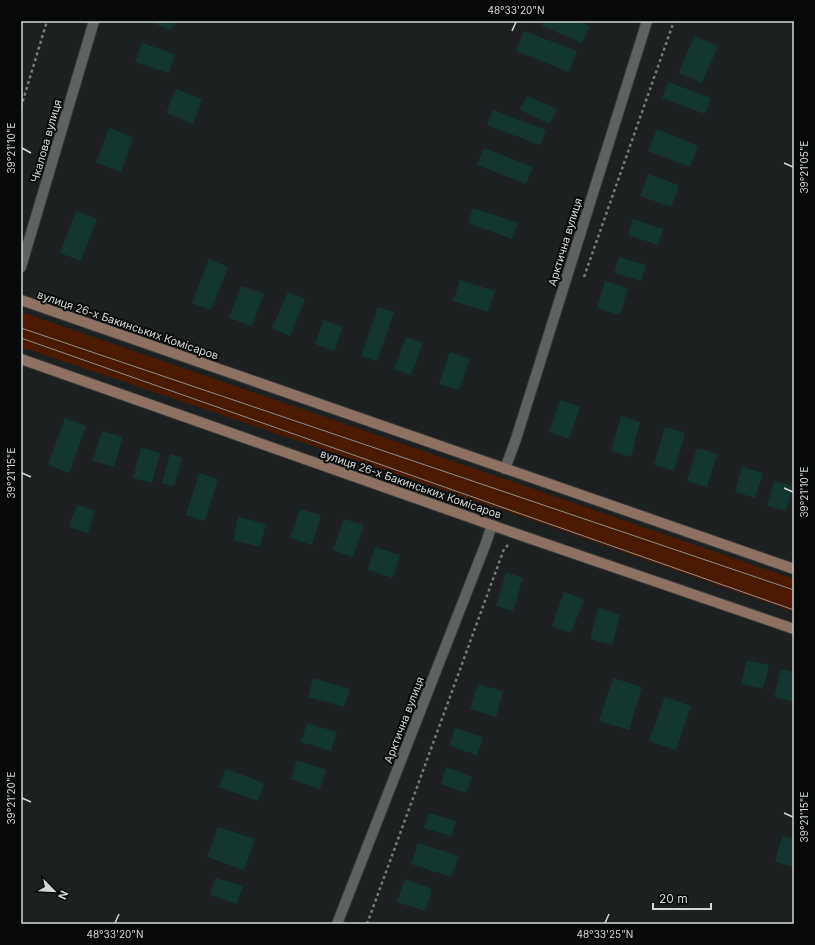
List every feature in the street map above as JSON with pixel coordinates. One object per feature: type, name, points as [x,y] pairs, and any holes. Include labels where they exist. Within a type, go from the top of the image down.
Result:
[{"type":"street","name":"Чкалова вулиця","points":[[21,267],[94,21]]},
{"type":"street","name":"Арктична вулиця","points":[[505,469],[647,21]]},
{"type":"street","name":"вулиця 26-х Бакинських Комісаров","points":[[21,300],[794,569]]},
{"type":"street","name":"вулиця 26-х Бакинських Комісаров","points":[[21,359],[517,534],[794,629]]},
{"type":"street","name":"Арктична вулиця","points":[[337,924],[492,525]]},
{"type":"path","points":[[21,107],[47,21]]},
{"type":"path","points":[[582,283],[674,21]]},
{"type":"path","points":[[367,924],[504,549],[517,534]]},
{"type":"shaded area","points":[[21,312],[794,579],[794,612],[529,519],[21,347]]},
{"type":"building","points":[[148,21],[175,21],[171,30]]},
{"type":"building","points":[[544,21],[577,21],[590,26],[582,43],[542,26]]},
{"type":"building","points":[[524,31],[577,51],[569,72],[516,51]]},
{"type":"building","points":[[694,36],[718,46],[702,83],[679,73]]},
{"type":"building","points":[[142,43],[175,54],[169,73],[135,62]]},
{"type":"building","points":[[668,82],[711,98],[705,114],[662,98]]},
{"type":"building","points":[[176,89],[202,99],[193,124],[166,113]]},
{"type":"building","points":[[527,96],[557,109],[550,124],[520,110]]},
{"type":"building","points":[[493,110],[546,130],[540,145],[487,125]]},
{"type":"building","points":[[109,128],[133,137],[121,172],[96,163]]},
{"type":"building","points":[[657,129],[698,146],[690,167],[648,151]]},
{"type":"building","points":[[484,148],[533,167],[526,184],[477,165]]},
{"type":"building","points":[[648,174],[679,185],[671,207],[640,196]]},
{"type":"building","points":[[473,208],[518,223],[512,239],[468,223]]},
{"type":"building","points":[[76,211],[97,219],[81,261],[60,253]]},
{"type":"building","points":[[633,219],[663,229],[658,245],[628,235]]},
{"type":"building","points":[[619,257],[646,265],[641,281],[614,273]]},
{"type":"building","points":[[209,259],[228,267],[211,310],[192,303]]},
{"type":"building","points":[[460,280],[495,291],[488,312],[453,301]]},
{"type":"building","points":[[605,281],[628,288],[620,315],[597,308]]},
{"type":"building","points":[[241,286],[264,294],[252,326],[229,318]]},
{"type":"building","points":[[288,292],[305,299],[290,336],[272,328]]},
{"type":"building","points":[[378,307],[394,312],[377,361],[361,356]]},
{"type":"building","points":[[324,320],[343,327],[334,351],[315,344]]},
{"type":"building","points":[[406,337],[423,343],[411,375],[394,369]]},
{"type":"building","points":[[450,352],[470,359],[459,390],[439,384]]},
{"type":"building","points":[[560,400],[580,407],[569,439],[549,432]]},
{"type":"building","points":[[621,416],[640,422],[631,457],[611,451]]},
{"type":"building","points":[[65,418],[86,426],[69,473],[48,465]]},
{"type":"building","points":[[665,427],[685,433],[674,471],[654,465]]},
{"type":"building","points":[[102,431],[123,437],[114,467],[93,461]]},
{"type":"building","points":[[141,448],[160,453],[152,483],[133,478]]},
{"type":"building","points":[[697,448],[717,454],[707,487],[687,481]]},
{"type":"building","points":[[170,454],[182,458],[174,486],[162,483]]},
{"type":"building","points":[[742,467],[763,473],[755,498],[735,492]]},
{"type":"building","points":[[199,473],[218,479],[205,521],[186,515]]},
{"type":"building","points":[[774,481],[793,486],[786,511],[767,506]]},
{"type":"building","points":[[77,505],[95,511],[88,533],[69,527]]},
{"type":"building","points":[[300,509],[321,515],[312,545],[290,538]]},
{"type":"building","points":[[238,517],[266,524],[260,547],[233,540]]},
{"type":"building","points":[[344,519],[364,525],[353,557],[333,550]]},
{"type":"building","points":[[375,547],[400,555],[393,578],[368,570]]},
{"type":"building","points":[[506,572],[523,578],[513,611],[496,606]]},
{"type":"building","points":[[564,592],[584,599],[571,633],[552,626]]},
{"type":"building","points":[[598,608],[620,615],[612,645],[590,639]]},
{"type":"building","points":[[747,660],[769,665],[763,689],[741,684]]},
{"type":"building","points":[[781,669],[794,672],[794,702],[774,697]]},
{"type":"building","points":[[313,678],[350,689],[344,707],[308,697]]},
{"type":"building","points":[[613,678],[642,687],[629,730],[599,721]]},
{"type":"building","points":[[478,684],[503,691],[496,717],[470,709]]},
{"type":"building","points":[[665,697],[691,706],[676,750],[649,741]]},
{"type":"building","points":[[307,723],[337,732],[331,751],[301,742]]},
{"type":"building","points":[[455,728],[483,737],[477,755],[449,746]]},
{"type":"building","points":[[297,760],[326,770],[320,789],[291,779]]},
{"type":"building","points":[[446,767],[472,777],[466,793],[441,784]]},
{"type":"building","points":[[226,769],[264,783],[258,801],[219,787]]},
{"type":"building","points":[[429,813],[456,821],[451,836],[424,828]]},
{"type":"building","points":[[218,827],[255,839],[244,870],[207,857]]},
{"type":"building","points":[[782,836],[794,839],[794,867],[775,862]]},
{"type":"building","points":[[418,843],[459,856],[451,877],[411,864]]},
{"type":"building","points":[[215,878],[243,886],[237,904],[210,895]]},
{"type":"building","points":[[405,879],[432,889],[425,911],[397,902]]},
{"type":"tram line","points":[[21,328],[794,590]]},
{"type":"tram line","points":[[21,338],[794,610]]}]
